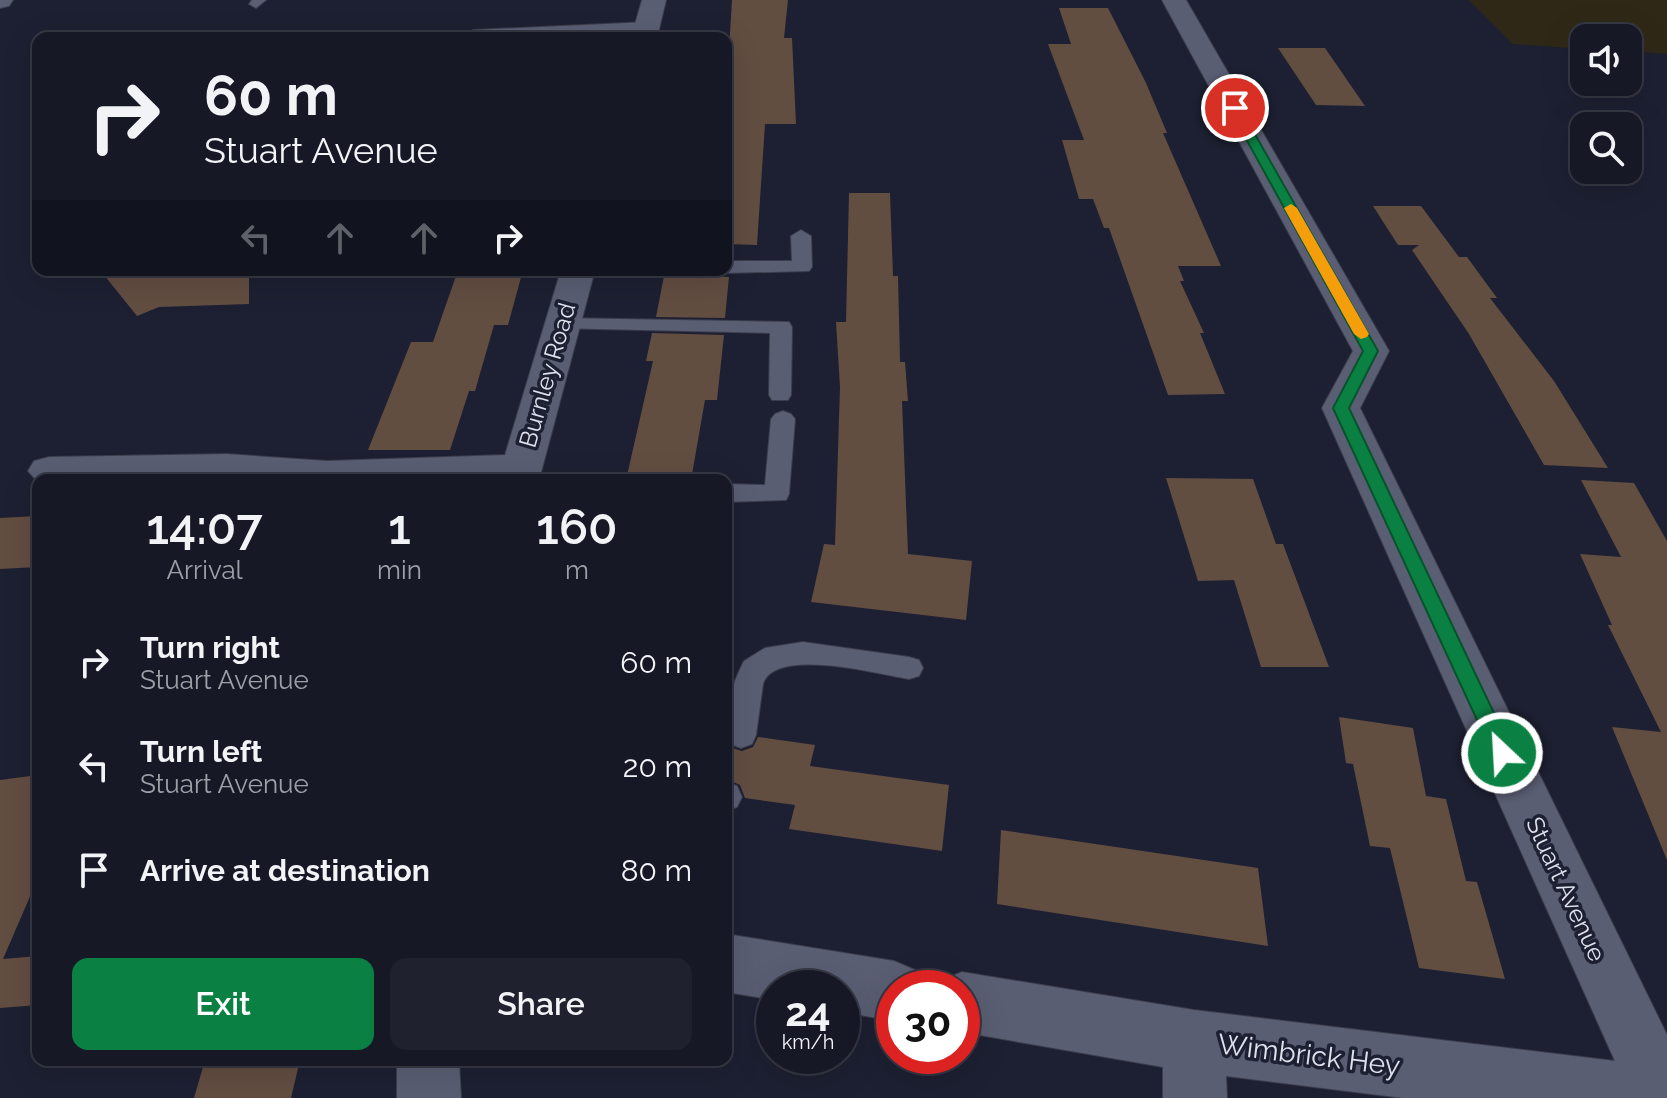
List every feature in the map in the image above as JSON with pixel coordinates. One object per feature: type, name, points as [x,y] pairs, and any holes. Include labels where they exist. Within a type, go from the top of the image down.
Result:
[{"type":"street","points":[[646,32],[654,0]]},
{"type":"street","name":"Stuart Avenue","points":[[1174,0],[1371,351],[1341,408],[1664,1098]]},
{"type":"street","name":"Burnley Road","points":[[519,474],[576,276]]},
{"type":"street","points":[[49,471],[227,468],[313,474]]},
{"type":"street","points":[[732,964],[876,988]]},
{"type":"street","name":"Wimbrick Hey","points":[[980,1007],[1194,1069],[1658,1098]]},
{"type":"street","points":[[428,1066],[429,1098]]},
{"type":"lane","points":[[732,267],[802,267],[801,236]]},
{"type":"lane","points":[[561,324],[781,327],[782,407],[777,494],[732,493]]},
{"type":"lane","points":[[741,735],[750,680],[754,668],[764,658],[782,653],[814,653],[909,668]]},
{"type":"shaded area","points":[[1469,0],[1667,0],[1667,54],[1642,52],[1642,24],[1570,24],[1570,48],[1513,44]]},
{"type":"building","points":[[732,0],[788,0],[784,38],[792,38],[796,124],[765,124],[757,245],[732,244]]},
{"type":"building","points":[[1059,8],[1108,8],[1146,83],[1167,133],[1163,133],[1221,266],[1178,266],[1184,281],[1180,281],[1204,333],[1200,333],[1225,394],[1168,395],[1109,228],[1104,228],[1093,199],[1079,199],[1062,140],[1084,140],[1048,44],[1071,44]]},
{"type":"building","points":[[1278,48],[1325,48],[1365,106],[1316,105]]},
{"type":"building","points":[[849,193],[890,193],[893,276],[898,276],[900,362],[905,362],[908,401],[902,401],[908,554],[972,561],[966,620],[811,602],[824,544],[835,545],[840,387],[836,322],[846,322]]},
{"type":"building","points":[[1373,206],[1421,206],[1459,257],[1467,257],[1497,298],[1490,298],[1554,381],[1608,468],[1544,465],[1469,334],[1412,250],[1419,245],[1398,245]]},
{"type":"building","points":[[105,276],[249,276],[249,304],[159,307],[137,316]]},
{"type":"building","points":[[456,276],[521,276],[508,325],[494,325],[475,391],[469,391],[450,450],[368,450],[411,342],[433,342]]},
{"type":"building","points":[[664,276],[729,277],[725,318],[656,317]]},
{"type":"building","points":[[652,333],[724,335],[717,400],[705,400],[692,474],[627,474],[653,361],[646,361]]},
{"type":"building","points":[[1166,478],[1253,479],[1276,544],[1283,544],[1329,667],[1261,667],[1234,580],[1198,581]]},
{"type":"building","points":[[1581,480],[1634,483],[1667,541],[1667,860],[1612,727],[1661,732],[1608,625],[1612,625],[1580,554],[1621,557]]},
{"type":"building","points":[[32,516],[32,567],[0,569],[0,518]]},
{"type":"building","points":[[1339,717],[1413,728],[1426,796],[1446,799],[1466,881],[1477,882],[1505,979],[1419,968],[1390,848],[1370,846],[1353,764],[1346,763]]},
{"type":"building","points":[[758,737],[815,745],[810,766],[949,785],[942,851],[789,829],[795,805],[745,798],[740,785],[732,782],[732,748],[742,751],[753,747]]},
{"type":"building","points":[[32,776],[32,892],[3,959],[32,957],[32,1005],[0,1008],[0,780]]},
{"type":"building","points":[[1001,830],[1258,868],[1268,946],[997,904]]},
{"type":"building","points":[[203,1066],[299,1066],[291,1098],[194,1098]]},
{"type":"slow traffic","points":[[1291,208],[1361,334]]},
{"type":"route","points":[[1235,108],[1371,351],[1341,408],[1502,753]]}]
